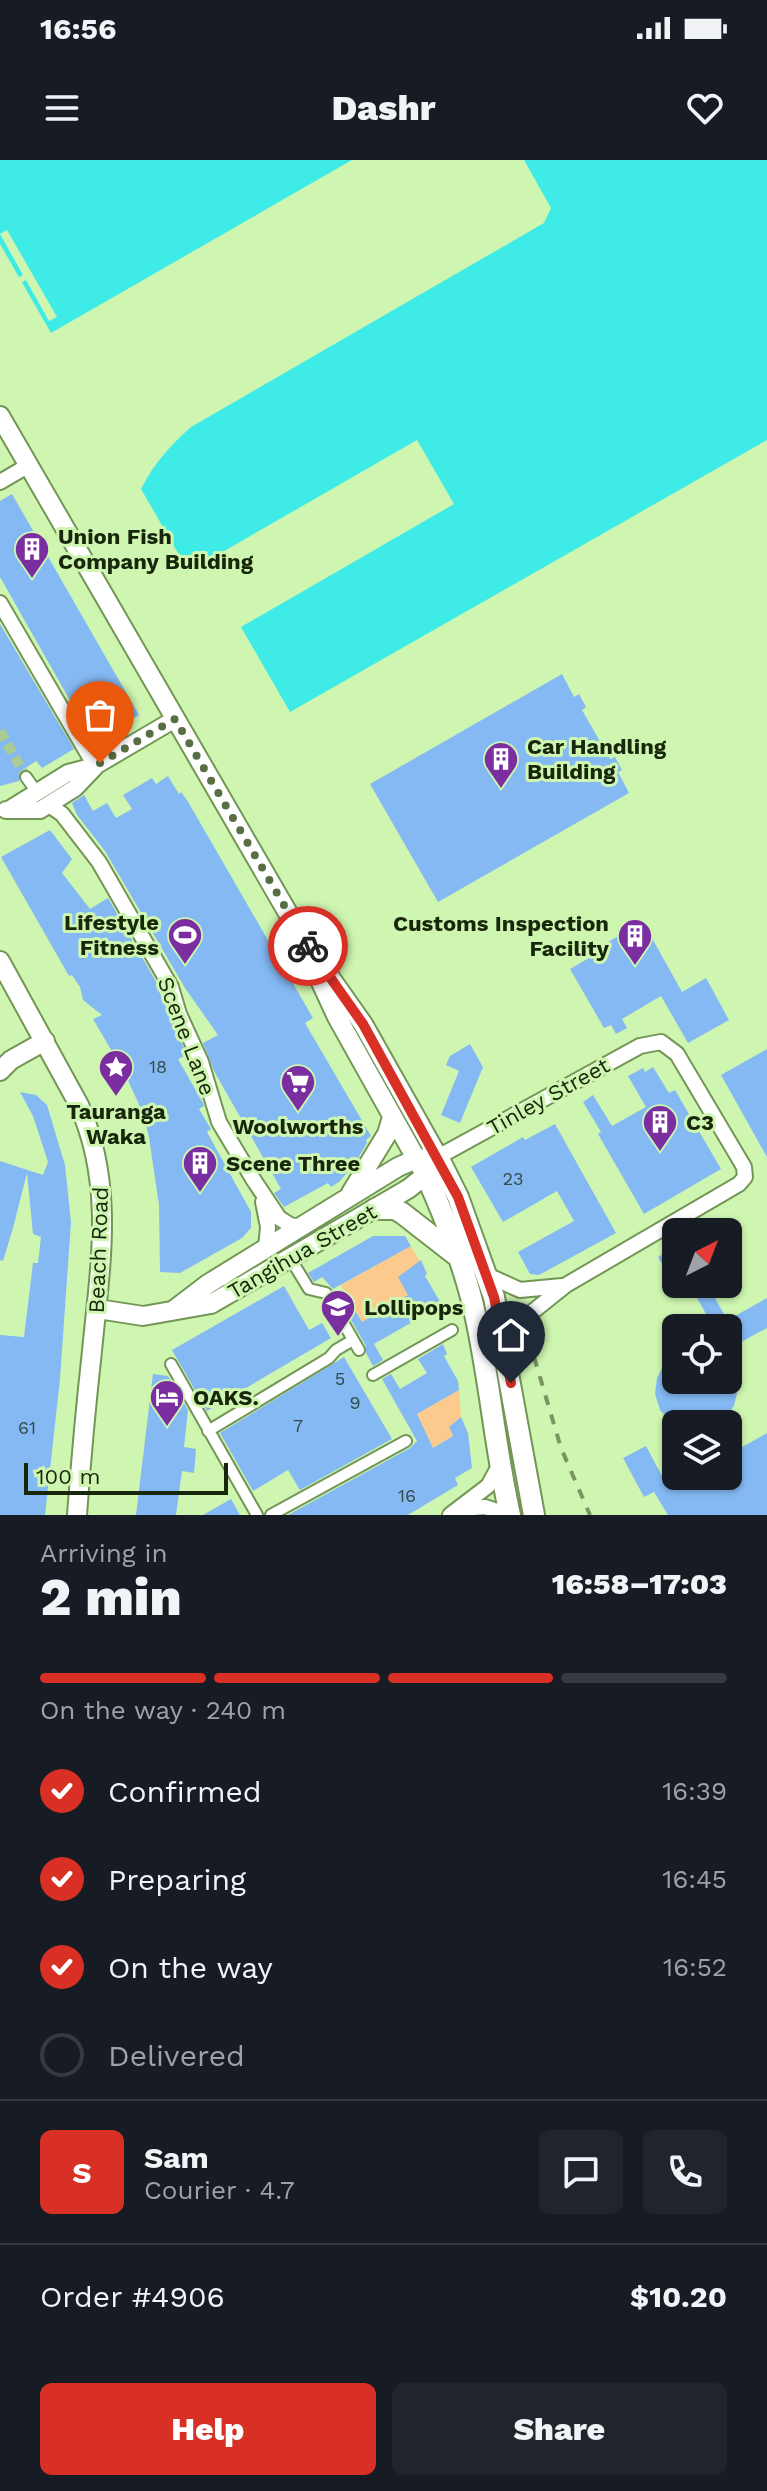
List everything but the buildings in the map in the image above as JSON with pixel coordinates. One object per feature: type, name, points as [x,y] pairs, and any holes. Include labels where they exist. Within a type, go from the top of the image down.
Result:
[{"type":"main road","points":[[0,416],[303,939],[363,1024],[458,1197],[487,1275],[504,1344],[534,1515]]},
{"type":"main road","points":[[303,939],[323,990],[421,1167],[459,1257],[479,1331],[509,1515]]},
{"type":"main road","name":"Beach Road","points":[[0,961],[88,1124],[101,1172],[102,1253],[77,1515]]},
{"type":"main road","points":[[0,1071],[11,1060],[45,1041]]},
{"type":"main road","points":[[350,1196],[387,1134],[392,1117]]},
{"type":"main road","points":[[421,1167],[438,1157]]},
{"type":"main road","name":"Tangihua Street","points":[[172,1312],[208,1284],[350,1196],[421,1167]]},
{"type":"main road","name":"Tangihua Street","points":[[98,1309],[143,1316],[211,1304],[375,1209],[421,1167]]},
{"type":"main road","points":[[375,1209],[395,1209],[402,1213],[459,1257]]},
{"type":"street","points":[[0,482],[29,465]]},
{"type":"street","points":[[0,603],[95,766]]},
{"type":"street","points":[[5,810],[31,784],[95,766],[175,719]]},
{"type":"street","points":[[5,810],[34,811],[49,805],[75,788],[95,766]]},
{"type":"street","name":"Scene Lane","points":[[49,805],[62,814],[99,862],[174,993],[179,1014],[201,1062],[219,1122],[261,1193],[279,1218],[301,1227]]},
{"type":"street","name":"Tinley Street","points":[[438,1157],[640,1046],[661,1042],[677,1054],[744,1167],[745,1177],[735,1186],[566,1285]]},
{"type":"street","name":"Scene Lane","points":[[261,1193],[268,1227],[266,1248]]},
{"type":"street","points":[[208,1431],[329,1358],[336,1350],[356,1345],[326,1293],[309,1289],[290,1258]]},
{"type":"street","points":[[487,1275],[520,1290],[566,1285]]},
{"type":"street","points":[[504,1344],[516,1325],[566,1285]]},
{"type":"street","points":[[373,1375],[452,1330]]},
{"type":"street","points":[[171,1364],[257,1515]]},
{"type":"street","points":[[271,1515],[406,1441]]},
{"type":"street","points":[[454,1513],[488,1486],[499,1466]]},
{"type":"street","points":[[454,1513],[485,1507],[509,1515]]},
{"type":"shaded area","points":[[411,1246],[420,1262],[398,1277],[408,1295],[362,1322],[341,1285]]},
{"type":"shaded area","points":[[459,1390],[461,1417],[449,1427],[453,1436],[433,1448],[417,1414]]},
{"type":"water","points":[[0,160],[352,160],[51,333],[0,244]]},
{"type":"water","points":[[524,160],[767,160],[767,440],[290,712],[241,627],[454,504],[417,440],[186,573],[180,563],[182,560],[141,489],[163,455],[191,427],[544,223],[551,208]]},
{"type":"pier","points":[[7,230],[57,317],[49,321],[26,280],[21,283],[18,278],[23,275],[0,234]]},
{"type":"tunnel","points":[[0,731],[26,777]]},
{"type":"railway","points":[[534,1357],[561,1448],[590,1515]]},
{"type":"way so far","points":[[100,763],[175,719],[308,946]]},
{"type":"place","name":"Union Fish Company Building","points":[[32,580]]},
{"type":"place","name":"Car Handling Building","points":[[501,790]]},
{"type":"place","name":"Lifestyle Fitness","points":[[185,966]]},
{"type":"place","name":"Customs Inspection Facility","points":[[635,967]]},
{"type":"place","name":"Tauranga Waka","points":[[116,1098]]},
{"type":"place","name":"Woolworths","points":[[298,1113]]},
{"type":"place","name":"C3","points":[[660,1153]]},
{"type":"place","name":"Scene Three","points":[[200,1194]]},
{"type":"place","name":"Lollipops","points":[[338,1338]]},
{"type":"place","name":"OAKS.","points":[[167,1428]]},
{"type":"route","points":[[308,946],[363,1024],[458,1197],[494,1297],[511,1383]]}]
